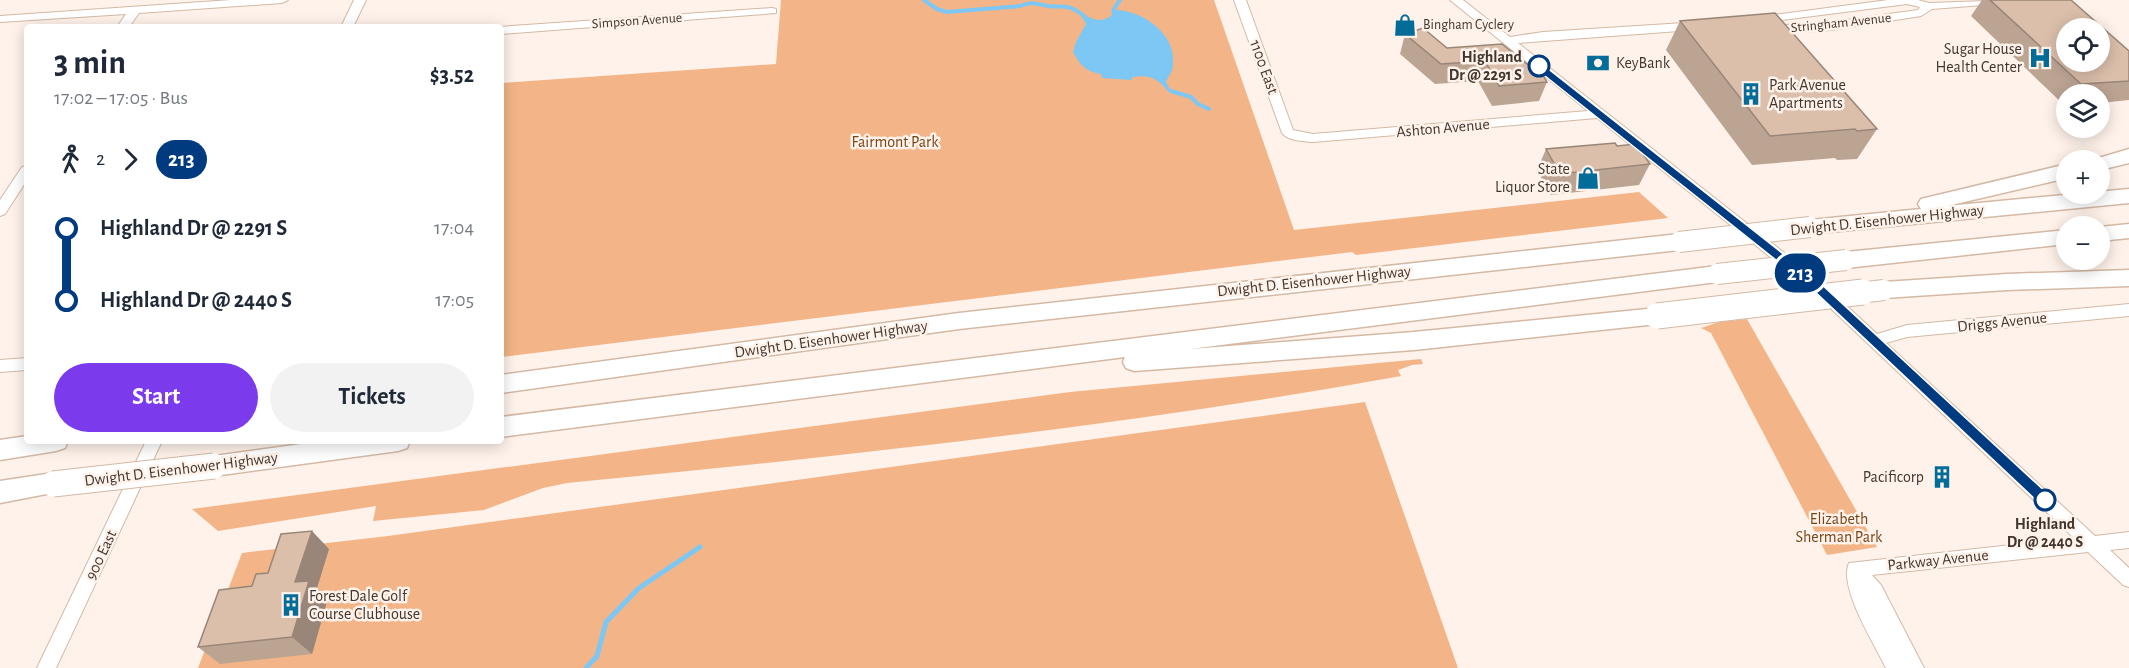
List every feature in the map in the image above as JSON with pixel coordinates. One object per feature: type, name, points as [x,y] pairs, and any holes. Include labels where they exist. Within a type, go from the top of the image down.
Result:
[{"type":"highway","points":[[2110,161],[2129,156]]},
{"type":"highway","points":[[1845,224],[2056,174]]},
{"type":"highway","name":"Dwight D. Eisenhower Highway","points":[[504,384],[959,321],[1810,227],[2129,196]]},
{"type":"highway","points":[[2110,233],[2129,231]]},
{"type":"highway","points":[[504,427],[795,388],[1371,319],[1717,274],[2056,238]]},
{"type":"highway","points":[[795,388],[1414,341],[1884,290],[2007,282],[2129,278]]},
{"type":"highway","points":[[0,448],[31,444]]},
{"type":"highway","name":"Dwight D. Eisenhower Highway","points":[[3,492],[376,444]]},
{"type":"street","points":[[0,19],[282,0]]},
{"type":"street","points":[[348,24],[360,0]]},
{"type":"street","name":"1100 East","points":[[1240,0],[1288,133]]},
{"type":"street","points":[[1456,0],[1815,285],[2129,579]]},
{"type":"street","name":"Stringham Avenue","points":[[1750,25],[1833,26],[1921,13],[1929,6],[2008,0]]},
{"type":"street","points":[[125,24],[135,10]]},
{"type":"street","name":"Simpson Avenue","points":[[504,30],[772,11]]},
{"type":"street","points":[[1508,41],[1543,36],[1710,27]]},
{"type":"street","name":"Ashton Avenue","points":[[1288,133],[1313,138],[1599,114]]},
{"type":"street","points":[[0,211],[24,175]]},
{"type":"street","name":"Driggs Avenue","points":[[1876,340],[1907,331],[2129,310]]},
{"type":"street","points":[[0,366],[24,364]]},
{"type":"street","name":"900 East","points":[[46,668],[153,444]]},
{"type":"street","name":"Parkway Avenue","points":[[1855,569],[2129,540]]},
{"type":"street","points":[[1855,569],[1858,592],[1896,668]]},
{"type":"street","points":[[1855,569],[1875,591],[1915,668]]},
{"type":"green space","name":"Fairmont Park","points":[[781,0],[1214,0],[1294,230],[1639,192],[1668,218],[1356,255],[1352,252],[504,357],[504,83],[776,64]]},
{"type":"green space","name":"Elizabeth Sherman Park","points":[[1747,319],[1877,547],[1827,555],[1711,333],[1701,328],[1719,322]]},
{"type":"green space","points":[[1421,359],[1423,364],[1398,370],[1401,376],[1297,394],[985,438],[567,483],[543,488],[484,510],[373,521],[376,506],[218,531],[192,509],[1070,392]]},
{"type":"green space","points":[[1365,402],[1458,668],[198,668],[242,553],[388,536]]},
{"type":"water","points":[[1111,10],[1133,13],[1144,18],[1163,33],[1173,53],[1173,67],[1166,82],[1171,91],[1169,92],[1158,81],[1145,76],[1133,77],[1131,80],[1102,78],[1101,74],[1087,70],[1078,61],[1073,52],[1086,24],[1082,17],[1085,15],[1092,19],[1102,20],[1112,15]]},
{"type":"building","points":[[1990,0],[2071,0],[2091,18],[2056,18],[2056,61]]},
{"type":"building","points":[[1775,13],[1877,129],[1770,136],[1680,21]]},
{"type":"building","points":[[1423,28],[1447,48],[1502,44],[1527,64],[1536,63],[1547,82],[1499,86],[1485,61],[1441,64],[1405,34]]},
{"type":"building","points":[[2110,34],[2129,51],[2129,81],[2081,84],[2068,72],[2110,72]]},
{"type":"building","points":[[1615,143],[1617,146],[1636,144],[1650,164],[1560,174],[1546,149]]},
{"type":"building","points":[[312,531],[295,582],[309,581],[292,637],[198,647],[219,590],[252,586],[256,574],[268,573],[281,534]]},
{"type":"waterway","points":[[924,0],[937,9],[947,12],[1020,6],[1031,3],[1066,7],[1084,16]]},
{"type":"waterway","points":[[1114,9],[1120,0]]},
{"type":"waterway","points":[[1171,91],[1191,97],[1198,104],[1209,109]]},
{"type":"waterway","points":[[586,668],[597,656],[606,622],[639,588],[700,547]]},
{"type":"bus line","name":"213","points":[[1539,66],[1815,285],[2045,500]]},
{"type":"place","name":"Bingham Cyclery","points":[[1405,25]]},
{"type":"place","name":"Sugar House Health Center","points":[[2040,58]]},
{"type":"place","name":"KeyBank","points":[[1598,63]]},
{"type":"place","name":"Highland Dr @ 2291 S","points":[[1539,66]]},
{"type":"place","name":"Park Avenue Apartments","points":[[1751,94]]},
{"type":"place","name":"State Liquor Store","points":[[1588,178]]},
{"type":"place","name":"Pacificorp","points":[[1942,477]]},
{"type":"place","name":"Highland Dr @ 2440 S","points":[[2045,500]]},
{"type":"place","name":"Forest Dale Golf Course Clubhouse","points":[[291,605]]}]
